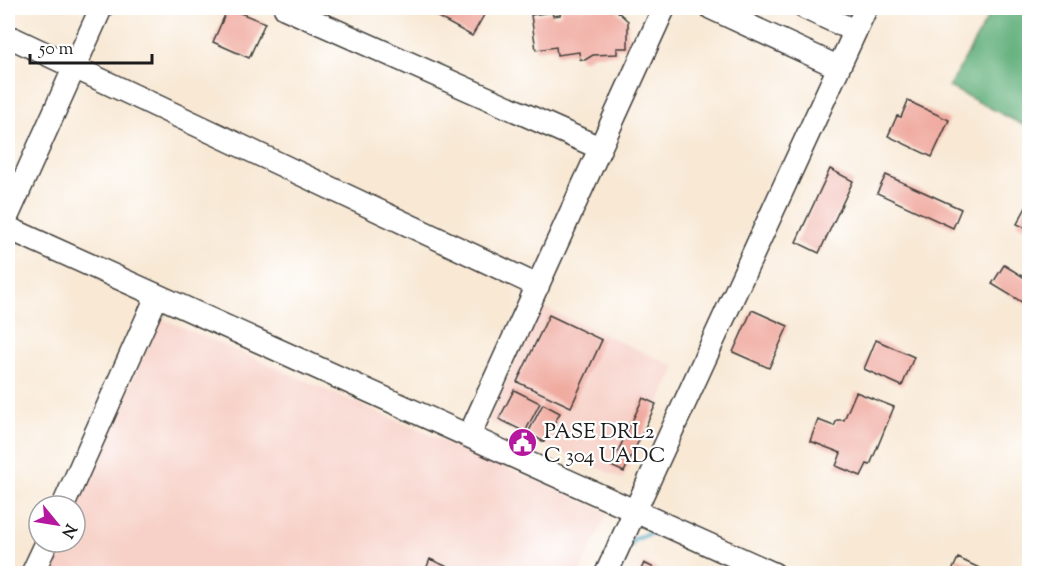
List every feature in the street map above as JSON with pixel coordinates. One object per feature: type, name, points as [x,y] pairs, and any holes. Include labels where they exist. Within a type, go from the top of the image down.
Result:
[{"type":"street","points":[[8,215],[100,8]]},
{"type":"street","points":[[285,8],[600,148]]},
{"type":"street","points":[[469,436],[664,8]]},
{"type":"street","points":[[711,8],[838,67]]},
{"type":"street","points":[[805,8],[855,31]]},
{"type":"street","points":[[606,573],[866,8]]},
{"type":"street","points":[[8,36],[538,286]]},
{"type":"street","points":[[8,228],[774,573]]},
{"type":"street","points":[[68,494],[157,296]]},
{"type":"street","points":[[32,573],[41,554]]},
{"type":"shaded area","points":[[541,306],[676,367],[623,479],[488,421]]},
{"type":"shaded area","points":[[161,318],[608,512],[579,573],[43,574],[52,554],[87,554],[87,494],[80,494]]},
{"type":"green space","points":[[993,8],[1029,8],[1029,128],[949,87]]},
{"type":"water","points":[[955,8],[981,8],[976,18]]},
{"type":"building","points":[[228,8],[265,23],[249,58],[213,42]]},
{"type":"building","points":[[426,8],[488,8],[472,36],[425,10]]},
{"type":"building","points":[[562,8],[618,8],[617,11],[628,21],[628,48],[617,48],[617,54],[593,55],[585,60],[580,59],[579,52],[557,55],[556,47],[536,50],[531,15],[552,12],[553,16],[560,15]]},
{"type":"building","points":[[908,101],[949,120],[932,157],[888,136],[897,116],[901,117]]},
{"type":"building","points":[[830,169],[853,181],[819,253],[796,242]]},
{"type":"building","points":[[886,175],[961,209],[953,228],[877,193]]},
{"type":"building","points":[[1030,200],[1030,230],[1017,224]]},
{"type":"building","points":[[1004,265],[1030,281],[1030,307],[992,284]]},
{"type":"building","points":[[752,310],[788,326],[769,368],[733,352]]},
{"type":"building","points":[[549,315],[602,340],[571,407],[517,382]]},
{"type":"building","points":[[876,340],[914,357],[902,386],[864,369]]},
{"type":"building","points":[[514,390],[540,403],[525,432],[499,419]]},
{"type":"building","points":[[856,392],[894,407],[870,465],[867,464],[861,476],[836,466],[841,453],[810,441],[818,420],[834,426],[837,420],[844,420]]},
{"type":"building","points":[[643,398],[656,404],[624,472],[611,466]]},
{"type":"building","points":[[543,404],[560,413],[544,442],[528,433]]},
{"type":"building","points":[[958,558],[992,574],[951,573]]},
{"type":"building","points":[[430,559],[463,574],[424,574]]},
{"type":"building","points":[[644,563],[666,574],[639,574]]},
{"type":"waterway","points":[[631,545],[633,540],[655,531],[659,533]]},
{"type":"place","name":"PASE DRL2 C 304 UADC","points":[[523,443]]}]
